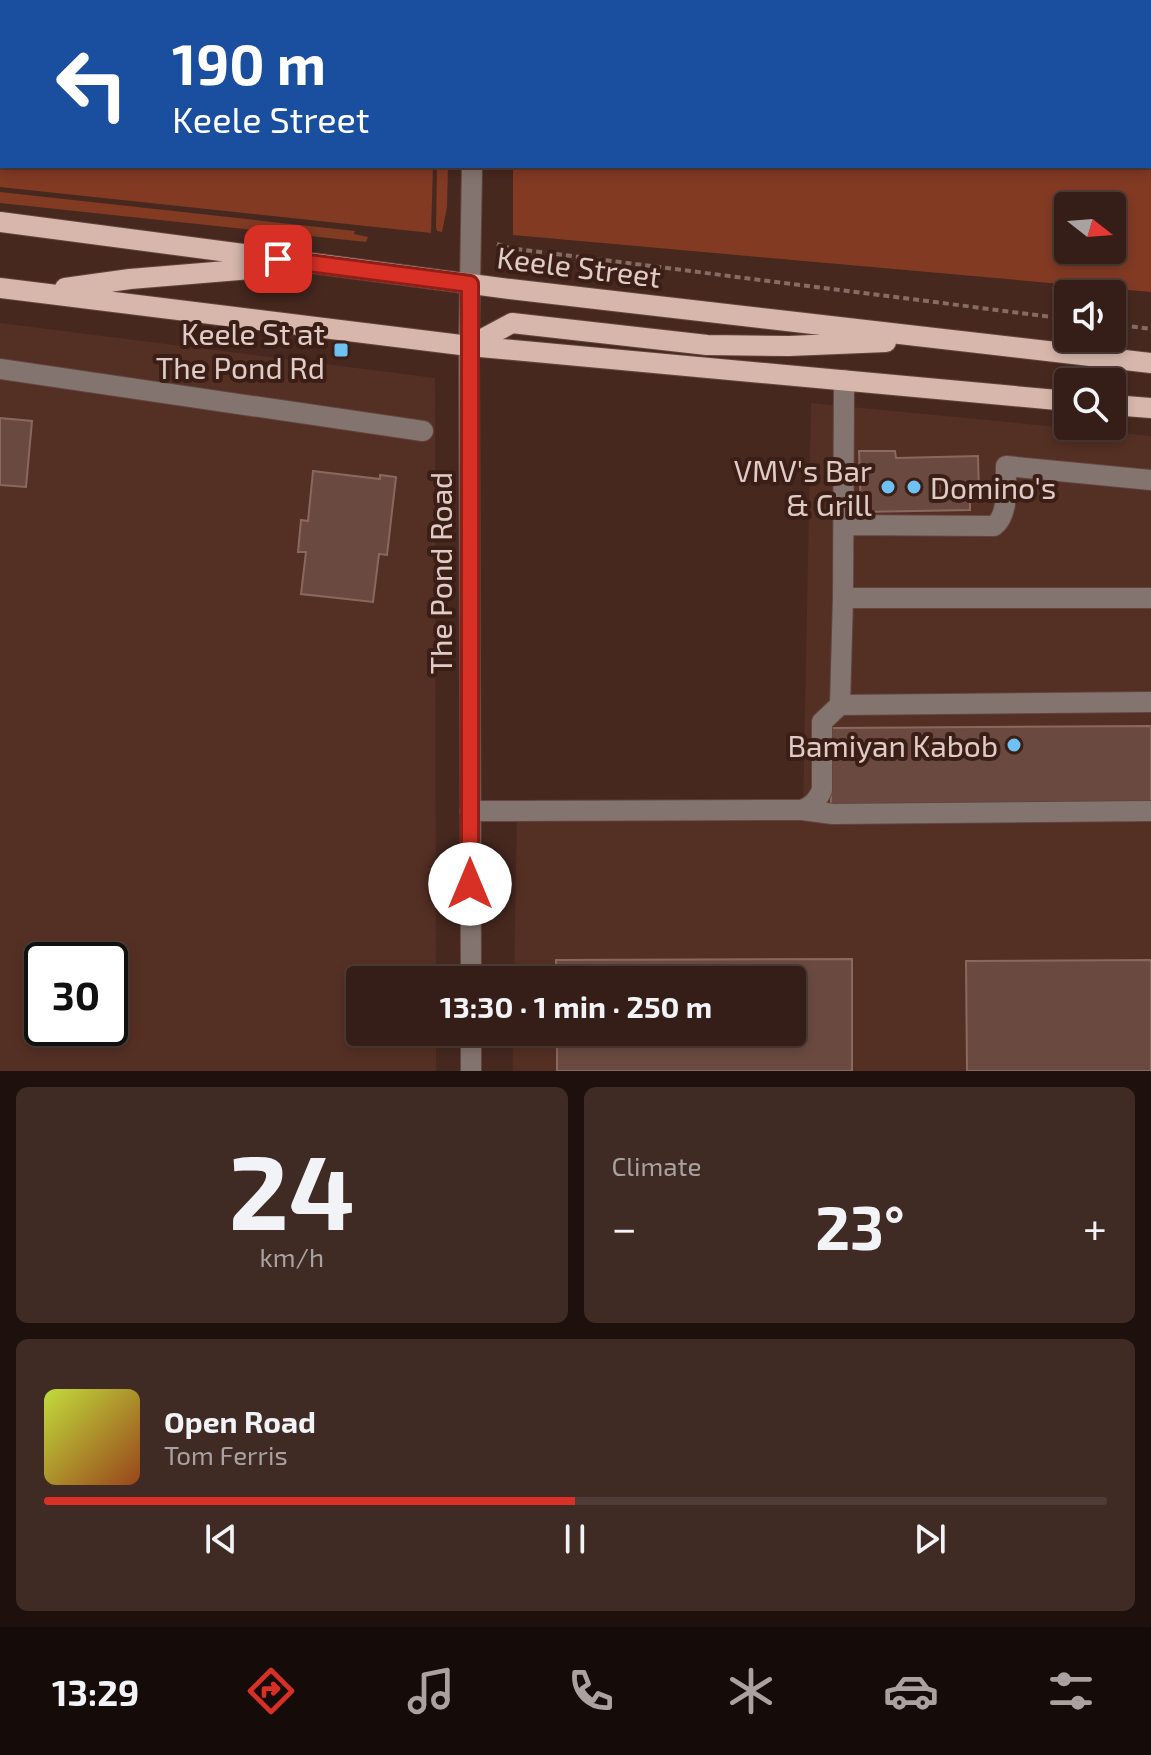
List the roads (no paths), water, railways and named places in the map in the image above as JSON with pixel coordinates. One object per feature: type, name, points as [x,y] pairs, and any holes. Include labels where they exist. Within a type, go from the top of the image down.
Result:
[{"type":"main road","name":"Keele Street","points":[[0,222],[470,284],[1151,363]]},
{"type":"main road","points":[[36,292],[130,279],[251,269],[432,291],[470,284]]},
{"type":"main road","points":[[0,288],[469,346],[1054,400]]},
{"type":"main road","points":[[469,346],[512,323],[707,345],[789,346],[948,339]]},
{"type":"main road","points":[[1126,406],[1151,408]]},
{"type":"street","name":"The Pond Road","points":[[471,966],[469,346],[472,168]]},
{"type":"street","points":[[0,369],[423,431]]},
{"type":"street","points":[[840,705],[844,380]]},
{"type":"street","points":[[844,525],[994,526],[1001,521],[1004,512],[1006,466],[1151,480]]},
{"type":"street","points":[[843,598],[1151,598]]},
{"type":"street","points":[[802,810],[812,805],[822,790],[822,722],[840,705],[1151,702]]},
{"type":"street","points":[[470,811],[802,810],[833,814],[1151,811]]},
{"type":"street","points":[[471,1046],[471,1071]]},
{"type":"place","name":"Keele St at The Pond Rd","points":[[341,350]]},
{"type":"place","name":"VMV's Bar & Grill","points":[[888,487]]},
{"type":"place","name":"Domino's","points":[[914,487]]},
{"type":"place","name":"Bamiyan Kabob","points":[[1014,745]]}]
